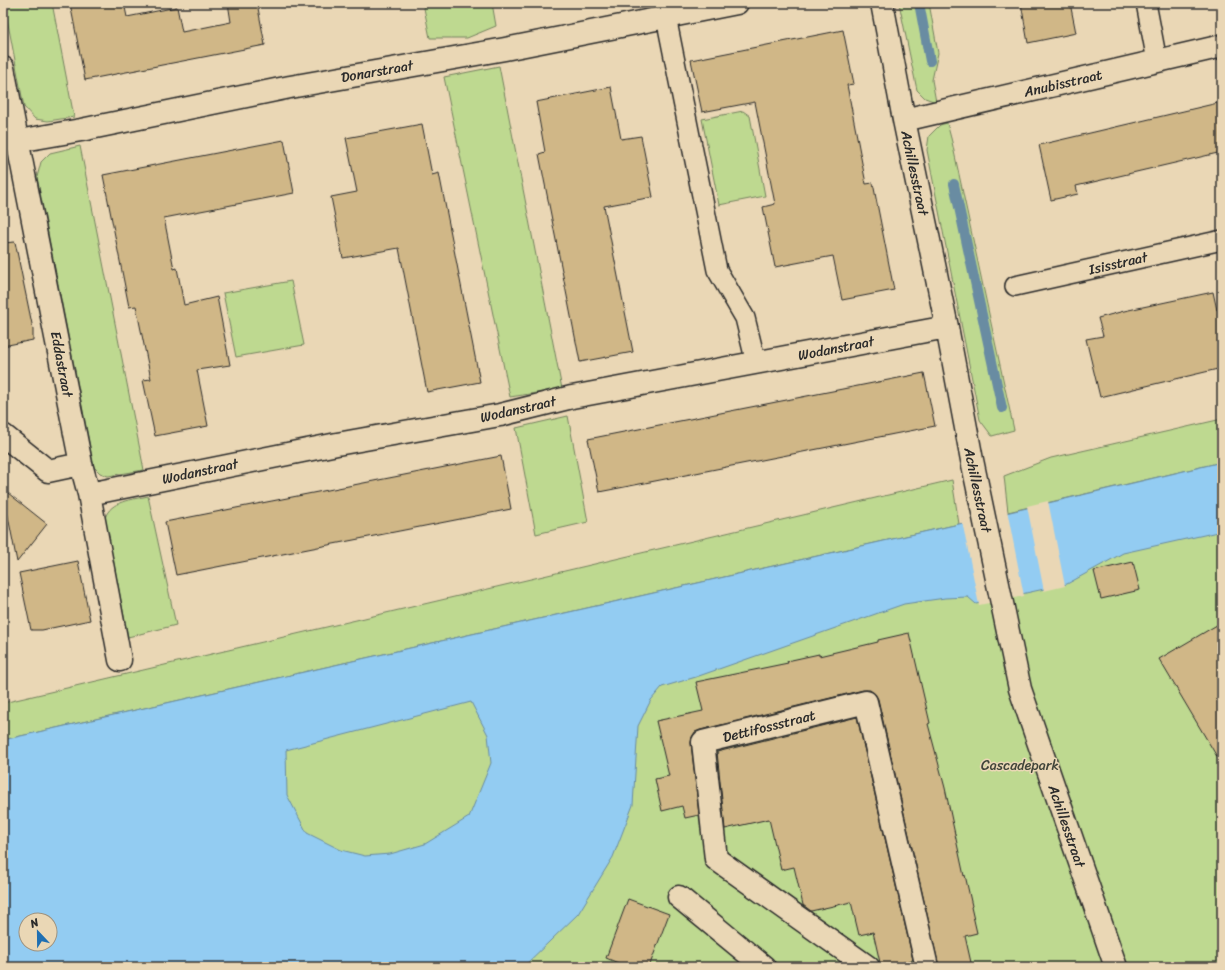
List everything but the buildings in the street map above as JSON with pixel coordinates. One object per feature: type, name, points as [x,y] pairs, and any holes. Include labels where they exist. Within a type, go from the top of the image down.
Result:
[{"type":"street","name":"Donarstraat","points":[[18,142],[298,86],[505,49],[737,3]]},
{"type":"street","name":"Achillesstraat","points":[[882,3],[972,460],[1020,689],[1116,967]]},
{"type":"street","name":"Anubisstraat","points":[[904,120],[966,107],[1222,46]]},
{"type":"street","name":"Eddastraat","points":[[3,68],[81,464],[89,494],[120,660]]},
{"type":"street","name":"Wodanstraat","points":[[89,494],[336,444],[500,415],[572,397],[947,327]]},
{"type":"street","points":[[3,435],[48,471],[81,464]]},
{"type":"street","name":"Dettifossstraat","points":[[868,967],[716,859],[703,742],[866,702],[927,967]]},
{"type":"street","points":[[679,897],[764,967]]},
{"type":"lane","points":[[1146,3],[1157,61]]},
{"type":"lane","points":[[666,17],[717,270],[745,318],[756,363]]},
{"type":"lane","name":"Isisstraat","points":[[1015,286],[1222,240]]},
{"type":"green space","points":[[4,3],[52,3],[74,117],[48,121],[35,119],[24,107]]},
{"type":"green space","points":[[423,3],[492,3],[496,26],[467,38],[430,38]]},
{"type":"green space","points":[[899,3],[929,3],[938,53],[932,80],[936,102],[925,98],[917,90]]},
{"type":"green space","points":[[499,66],[562,389],[510,397],[444,77]]},
{"type":"green space","points":[[743,111],[750,116],[765,196],[719,205],[702,119]]},
{"type":"green space","points":[[947,123],[1014,430],[992,436],[980,420],[927,150],[929,136],[940,125]]},
{"type":"green space","points":[[80,146],[144,470],[108,476],[100,473],[94,467],[37,177],[41,162],[50,153]]},
{"type":"green space","points":[[291,281],[304,345],[236,357],[223,293]]},
{"type":"green space","points":[[568,416],[588,522],[536,534],[516,428]]},
{"type":"green space","points":[[1222,419],[1222,462],[1008,512],[1004,476],[1051,458]]},
{"type":"green space","points":[[952,480],[959,524],[3,740],[3,703]]},
{"type":"green space","points":[[148,496],[176,625],[128,637],[105,518],[108,512],[117,504]]},
{"type":"green space","name":"Cascadepark","points":[[1222,516],[1222,967],[3,967],[3,810]]},
{"type":"water","points":[[1222,462],[1222,531],[1123,553],[1067,584],[976,604],[968,597],[945,598],[904,604],[696,677],[662,687],[651,700],[638,726],[633,805],[613,857],[578,914],[523,967],[3,967],[3,740],[959,524]],"holes":[[[471,702],[488,735],[491,763],[469,817],[425,844],[390,854],[365,856],[341,850],[307,833],[287,795],[286,750]]]},
{"type":"pier","points":[[1048,501],[1065,586],[1044,591],[1027,506]]},
{"type":"pier","points":[[1007,510],[1024,596],[979,605],[962,521]]},
{"type":"waterway","points":[[919,3],[930,61]]},
{"type":"waterway","points":[[954,184],[1002,408]]}]
